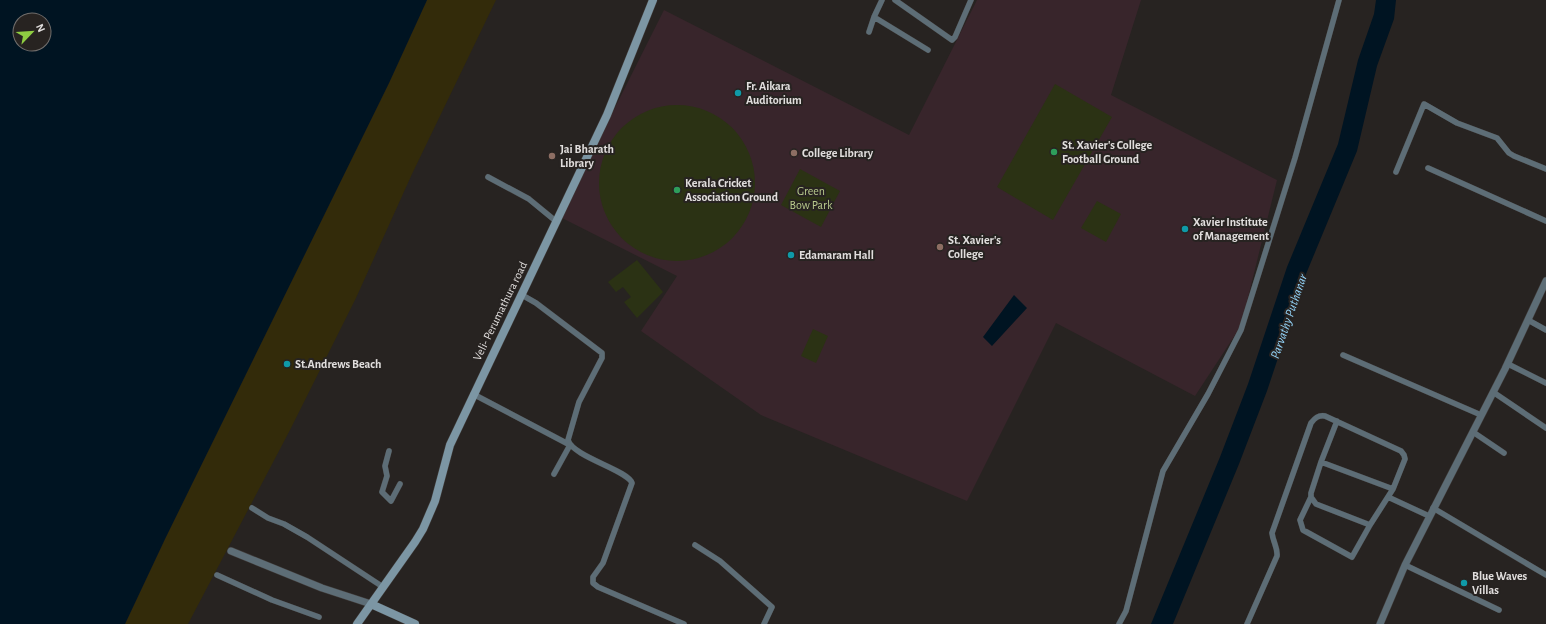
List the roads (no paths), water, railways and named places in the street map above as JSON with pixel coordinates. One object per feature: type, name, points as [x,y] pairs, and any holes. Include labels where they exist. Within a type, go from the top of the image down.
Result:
[{"type":"main road","name":"Veli- Perumathura road","points":[[357,624],[423,529],[435,501],[450,445],[473,394],[608,115],[653,0]]},
{"type":"main road","points":[[371,604],[415,624]]},
{"type":"street","points":[[869,32],[882,0]]},
{"type":"street","points":[[895,0],[952,40],[955,37],[972,0]]},
{"type":"street","points":[[1120,624],[1126,611],[1164,471],[1208,394],[1241,330],[1295,158],[1339,0]]},
{"type":"street","points":[[874,17],[928,50]]},
{"type":"street","points":[[1396,172],[1424,104],[1457,123],[1497,138],[1514,156],[1546,170]]},
{"type":"street","points":[[1428,168],[1546,221]]},
{"type":"street","points":[[488,176],[530,200],[557,222]]},
{"type":"street","points":[[1380,624],[1405,565],[1508,364],[1546,281]]},
{"type":"street","points":[[522,295],[536,303],[602,353],[602,358],[579,402],[568,436],[570,445],[554,474]]},
{"type":"street","points":[[1528,320],[1546,330]]},
{"type":"street","points":[[1343,355],[1481,415]]},
{"type":"street","points":[[1508,364],[1546,383]]},
{"type":"street","points":[[1493,392],[1546,428]]},
{"type":"street","points":[[473,394],[570,445],[600,463],[627,476],[632,483],[603,563],[593,577],[593,583],[598,587],[684,624]]},
{"type":"street","points":[[1247,624],[1277,556],[1277,550],[1272,540],[1272,533],[1314,418],[1325,416],[1337,421],[1401,451],[1405,459],[1393,489],[1352,557],[1302,530],[1300,520],[1311,497],[1311,492],[1321,462],[1337,421]]},
{"type":"street","points":[[1473,432],[1504,453]]},
{"type":"street","points":[[389,451],[385,466],[387,476],[382,492],[391,501],[400,484]]},
{"type":"street","points":[[1321,462],[1393,489]]},
{"type":"street","points":[[1311,497],[1316,504],[1370,525]]},
{"type":"street","points":[[1388,497],[1429,516]]},
{"type":"street","points":[[252,508],[268,518],[284,524],[307,537],[383,587]]},
{"type":"street","points":[[1433,508],[1546,575]]},
{"type":"street","points":[[695,545],[720,561],[772,607],[764,624]]},
{"type":"street","points":[[231,551],[322,588],[371,604]]},
{"type":"street","points":[[1405,565],[1499,610]]},
{"type":"street","points":[[217,575],[272,600],[319,617]]},
{"type":"water","points":[[0,0],[427,0],[389,83],[165,539],[125,624],[0,624]]},
{"type":"water","name":"Parvathy Puthanar","points":[[1376,0],[1396,0],[1394,19],[1377,66],[1357,151],[1306,274],[1267,391],[1239,464],[1173,624],[1151,624],[1220,457],[1248,384],[1287,267],[1338,144],[1358,60],[1374,14]]},
{"type":"water","points":[[1014,295],[1027,308],[992,346],[983,337]]},
{"type":"place","name":"Fr. Aikara Auditorium","points":[[738,93]]},
{"type":"place","name":"St. Xavier's College Football Ground","points":[[1054,152]]},
{"type":"place","name":"College Library","points":[[794,153]]},
{"type":"place","name":"Jai Bharath Library","points":[[552,156]]},
{"type":"place","name":"Kerala Cricket Association Ground","points":[[677,190]]},
{"type":"place","name":"Xavier Institute of Management","points":[[1185,229]]},
{"type":"place","name":"St. Xavier's College","points":[[940,247]]},
{"type":"place","name":"Edamaram Hall","points":[[791,255]]},
{"type":"place","name":"St.Andrews Beach","points":[[287,364]]},
{"type":"place","name":"Blue Waves Villas","points":[[1464,583]]},
{"type":"park label","name":"Green Bow Park","points":[[811,198]]}]
